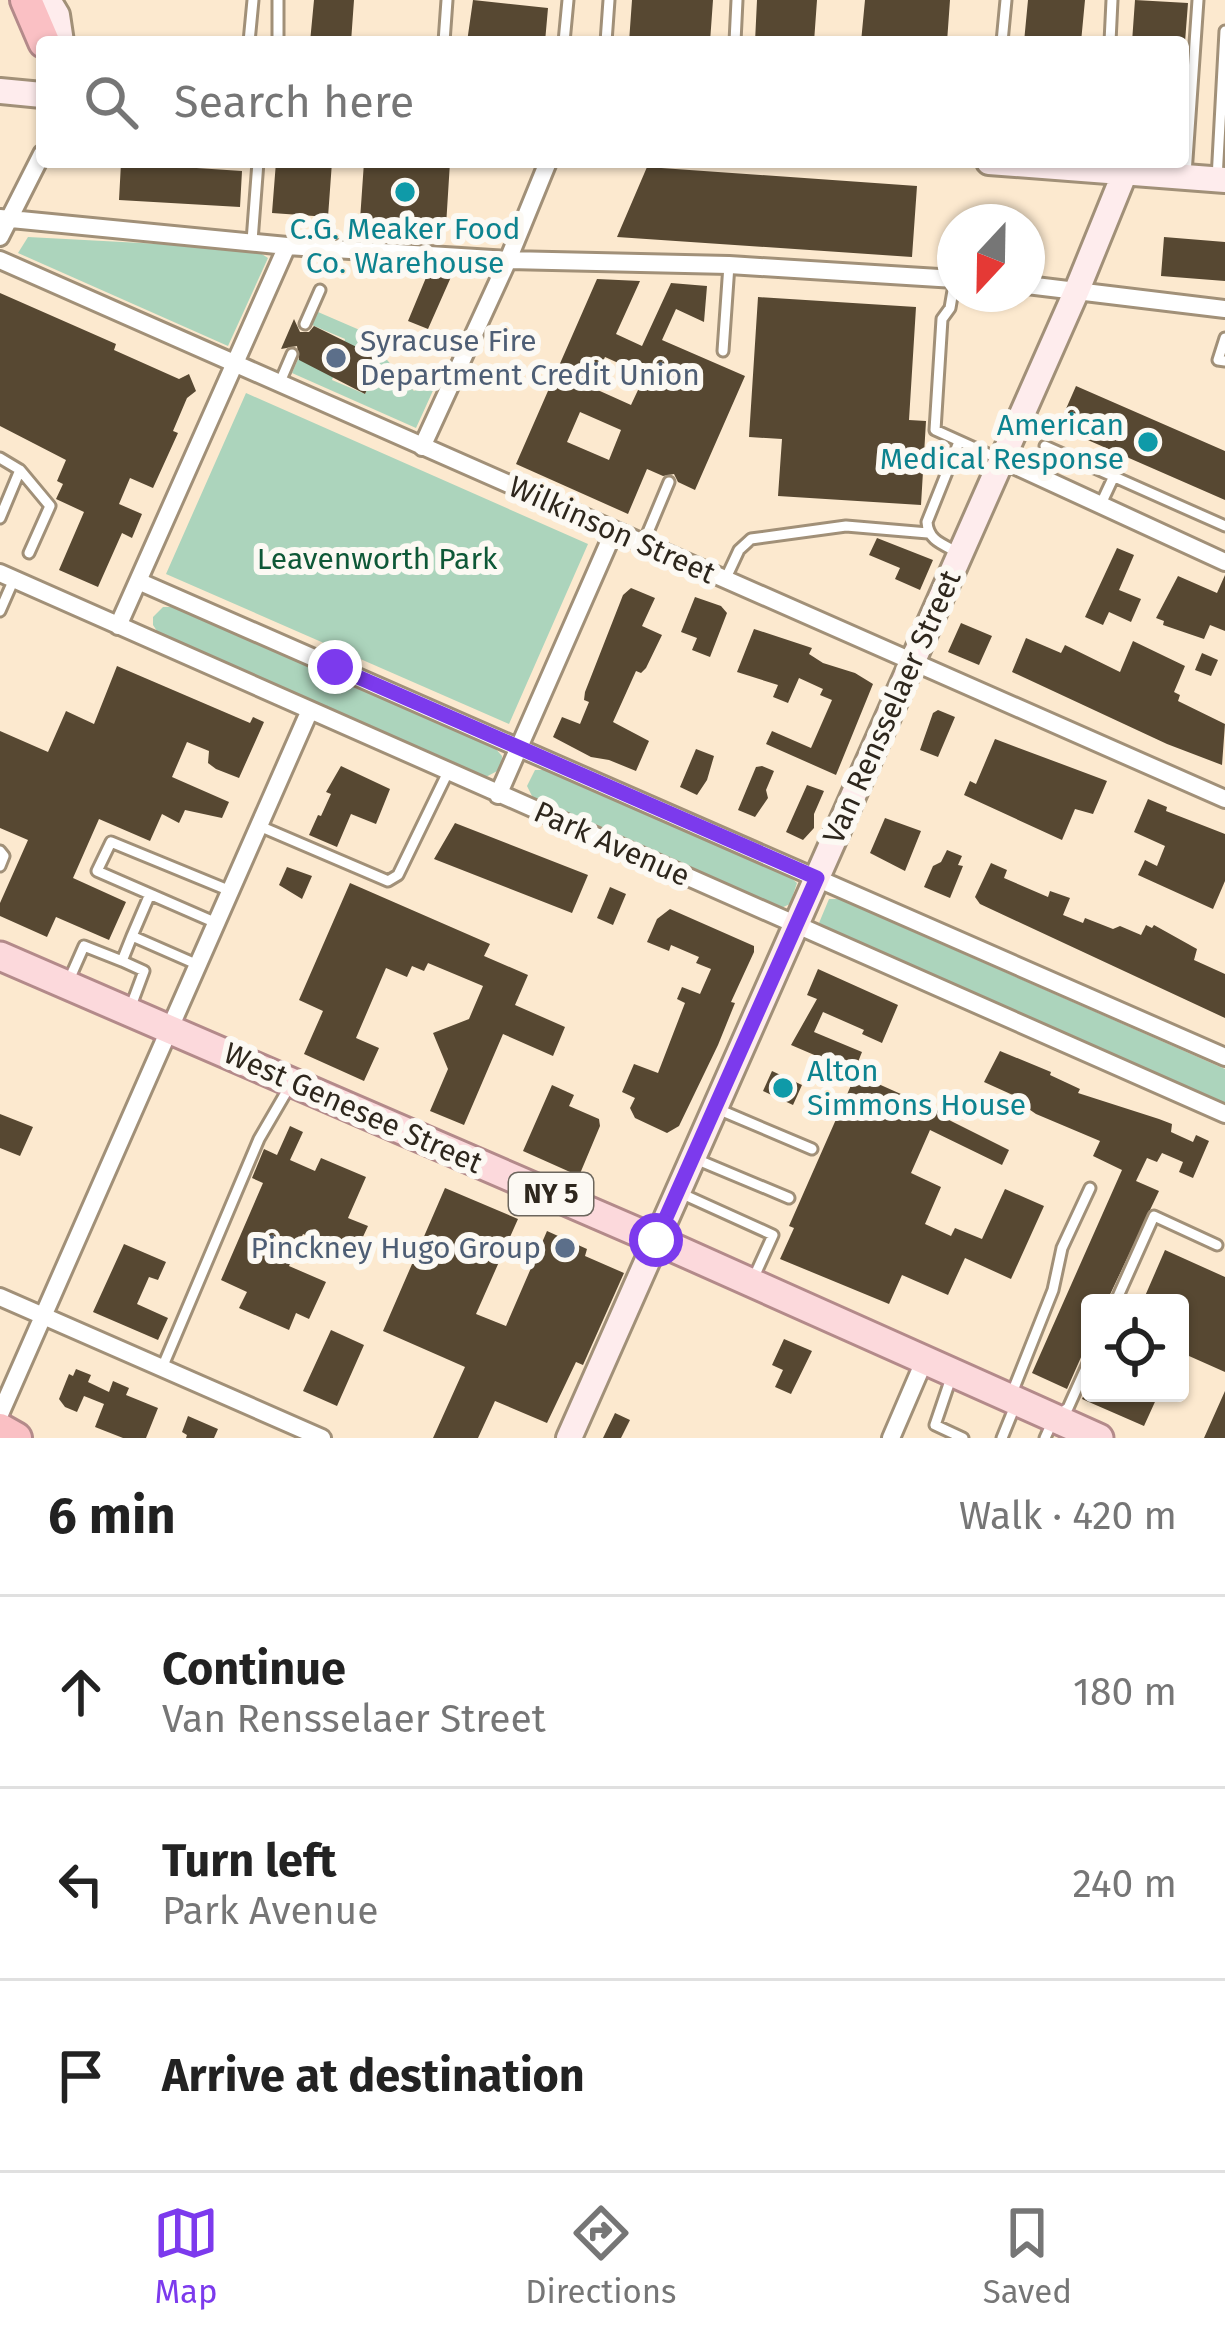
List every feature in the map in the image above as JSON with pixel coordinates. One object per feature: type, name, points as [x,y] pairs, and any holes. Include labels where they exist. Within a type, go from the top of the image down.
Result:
[{"type":"highway","points":[[26,0],[41,36]]},
{"type":"highway","points":[[0,1429],[16,1438]]},
{"type":"main road","name":"West Genesee Street","points":[[0,956],[953,1372],[1013,1399],[1050,1428],[1099,1438]]},
{"type":"street","points":[[48,0],[61,36]]},
{"type":"street","points":[[0,92],[36,94]]},
{"type":"street","points":[[0,237],[36,165]]},
{"type":"street","points":[[422,447],[546,168]]},
{"type":"street","points":[[1111,168],[1221,179]]},
{"type":"street","name":"Van Rensselaer Street","points":[[569,1438],[1077,290],[1111,168]]},
{"type":"street","points":[[5,219],[287,246],[508,260],[729,265],[937,278]]},
{"type":"street","points":[[118,626],[287,246]]},
{"type":"street","name":"Wilkinson Street","points":[[0,260],[1225,799]]},
{"type":"street","points":[[1045,287],[1225,309]]},
{"type":"street","points":[[1001,459],[1225,562]]},
{"type":"street","points":[[498,795],[614,531]]},
{"type":"street","name":"Park Avenue","points":[[7,576],[1225,1114]]},
{"type":"street","name":"Park Avenue","points":[[139,580],[1225,1057]]},
{"type":"street","points":[[0,1414],[310,710]]},
{"type":"street","points":[[0,1297],[322,1438]]},
{"type":"street","points":[[891,1438],[926,1360]]},
{"type":"lane","points":[[250,36],[253,0]]},
{"type":"lane","points":[[278,0],[278,36]]},
{"type":"lane","points":[[444,36],[447,0]]},
{"type":"lane","points":[[565,36],[568,0]]},
{"type":"lane","points":[[606,36],[609,0]]},
{"type":"lane","points":[[734,36],[737,0]]},
{"type":"lane","points":[[1003,36],[1006,0]]},
{"type":"lane","points":[[1110,36],[1112,0]]},
{"type":"lane","points":[[1189,133],[1198,0]]},
{"type":"lane","points":[[1221,179],[1225,31]]},
{"type":"lane","points":[[252,241],[258,168]]},
{"type":"lane","points":[[1186,177],[1187,168]]},
{"type":"lane","points":[[723,351],[729,265]]},
{"type":"lane","points":[[305,324],[320,290]]},
{"type":"lane","points":[[947,312],[942,319],[935,430],[1001,459]]},
{"type":"lane","points":[[1225,338],[1218,360],[1225,361]]},
{"type":"lane","points":[[280,383],[292,354]]},
{"type":"lane","points":[[928,533],[927,522],[959,442]]},
{"type":"lane","points":[[1045,446],[1225,526]]},
{"type":"lane","points":[[0,458],[20,470],[50,506],[29,553]]},
{"type":"lane","points":[[0,518],[20,470]]},
{"type":"lane","points":[[1100,506],[1114,476]]},
{"type":"lane","points":[[643,544],[669,482]]},
{"type":"lane","points":[[725,580],[739,550],[751,539],[846,526],[928,533],[959,553]]},
{"type":"lane","points":[[0,610],[7,576]]},
{"type":"lane","points":[[257,825],[388,881],[398,875],[448,772]]},
{"type":"lane","points":[[214,922],[97,871],[111,842],[228,890]]},
{"type":"lane","points":[[0,851],[4,856],[0,866]]},
{"type":"lane","points":[[122,961],[150,894]]},
{"type":"lane","points":[[133,936],[196,964]]},
{"type":"lane","points":[[67,985],[84,946],[144,970],[129,1012]]},
{"type":"lane","points":[[162,1368],[259,1139],[292,1081]]},
{"type":"lane","points":[[715,1108],[812,1149]]},
{"type":"lane","points":[[693,1158],[789,1198]]},
{"type":"lane","points":[[1002,1438],[1053,1290],[1062,1248],[1090,1188]]},
{"type":"lane","points":[[677,1192],[773,1235],[752,1282]]},
{"type":"lane","points":[[1119,1294],[1154,1216],[1217,1245]]},
{"type":"lane","points":[[953,1372],[934,1425],[963,1438]]},
{"type":"lane","points":[[1050,1428],[1068,1408],[1081,1379]]},
{"type":"green space","points":[[28,237],[254,249],[268,258],[228,346],[18,253]]},
{"type":"green space","points":[[318,312],[362,331],[414,391],[427,382],[436,384],[416,428],[292,373],[298,359],[329,373],[335,371],[332,380],[365,394],[380,360],[343,346],[345,339],[312,325]]},
{"type":"green space","name":"Leavenworth Park","points":[[246,393],[588,544],[509,724],[166,574]]},
{"type":"green space","points":[[163,607],[176,607],[495,748],[502,756],[501,769],[484,778],[161,637],[153,617]]},
{"type":"green space","points":[[535,770],[545,770],[790,877],[797,883],[790,904],[779,909],[533,798],[527,786]]},
{"type":"green space","points":[[829,899],[839,899],[1225,1069],[1225,1104],[823,928],[819,923]]},
{"type":"building","points":[[314,0],[354,0],[351,36],[311,36]]},
{"type":"building","points":[[473,0],[548,8],[546,36],[468,36]]},
{"type":"building","points":[[632,0],[713,0],[710,36],[629,36]]},
{"type":"building","points":[[757,0],[817,0],[814,36],[755,36]]},
{"type":"building","points":[[865,0],[950,0],[947,36],[862,36]]},
{"type":"building","points":[[1028,0],[1085,0],[1082,36],[1025,36]]},
{"type":"building","points":[[1135,0],[1188,3],[1185,36],[1132,36]]},
{"type":"building","points":[[121,168],[242,171],[240,207],[119,200]]},
{"type":"building","points":[[276,168],[332,168],[328,217],[272,213]]},
{"type":"building","name":"C.G. Meaker Food Co. Warehouse","points":[[364,168],[450,168],[446,226],[360,220]]},
{"type":"building","points":[[647,168],[917,186],[912,257],[617,237]]},
{"type":"building","points":[[1164,237],[1225,242],[1225,281],[1161,276]]},
{"type":"building","points":[[430,268],[451,277],[428,329],[408,321]]},
{"type":"building","points":[[597,279],[640,281],[616,334],[642,346],[671,283],[707,286],[704,322],[676,309],[662,340],[745,376],[695,490],[678,482],[674,474],[663,476],[647,469],[628,514],[516,464]],"holes":[[[605,357],[645,375],[631,405],[591,387]],[[580,412],[621,430],[609,460],[567,442]]]},
{"type":"building","points":[[0,293],[116,344],[114,350],[179,379],[189,374],[196,391],[187,398],[173,431],[178,433],[153,488],[130,478],[119,504],[142,514],[132,538],[122,533],[98,587],[59,570],[84,512],[56,499],[66,460],[0,426]]},
{"type":"building","points":[[758,297],[916,307],[909,420],[926,421],[921,505],[778,496],[782,439],[749,437]]},
{"type":"building","points":[[294,319],[300,332],[314,326],[381,359],[365,394],[299,360],[297,346],[281,349]]},
{"type":"building","name":"American Medical Response","points":[[1076,386],[1225,451],[1225,500],[1058,427]]},
{"type":"building","points":[[877,538],[933,560],[920,590],[895,579],[900,568],[869,555]]},
{"type":"building","points":[[1117,548],[1134,555],[1119,590],[1141,599],[1131,622],[1109,612],[1103,625],[1085,617]]},
{"type":"building","points":[[1225,575],[1225,631],[1210,625],[1204,639],[1163,625],[1156,618],[1178,576],[1217,593]]},
{"type":"building","points":[[631,588],[655,598],[642,626],[662,635],[646,668],[636,671],[613,722],[649,741],[636,771],[591,757],[553,737],[562,717],[580,724],[589,702],[584,700],[585,692],[623,595]]},
{"type":"building","points":[[695,597],[727,613],[710,657],[692,650],[697,638],[681,632]]},
{"type":"building","points":[[961,623],[992,636],[979,665],[948,652]]},
{"type":"building","points":[[754,629],[812,648],[809,654],[823,663],[873,684],[836,775],[766,744],[772,731],[811,748],[832,700],[820,695],[823,689],[799,678],[788,703],[773,697],[778,685],[737,672]]},
{"type":"building","points":[[1026,638],[1061,653],[1065,645],[1120,672],[1133,641],[1185,666],[1174,692],[1180,695],[1178,701],[1225,724],[1222,765],[1012,672]]},
{"type":"building","points":[[1202,653],[1218,660],[1211,676],[1195,670]]},
{"type":"building","points":[[117,666],[250,723],[253,717],[264,722],[239,778],[216,769],[208,763],[209,751],[187,742],[172,777],[229,802],[222,818],[185,810],[179,823],[162,814],[150,841],[99,819],[73,878],[126,902],[109,940],[56,917],[47,937],[0,916],[0,903],[28,840],[0,828],[0,731],[48,752],[66,711],[94,724]]},
{"type":"building","points":[[938,710],[955,717],[938,757],[920,750]]},
{"type":"building","points":[[995,739],[1107,781],[1093,814],[1075,809],[1062,840],[964,795],[970,781],[976,784]]},
{"type":"building","points":[[696,749],[714,756],[697,795],[680,787]]},
{"type":"building","points":[[341,766],[390,789],[376,824],[351,814],[337,847],[309,835]]},
{"type":"building","points":[[756,767],[774,771],[766,790],[768,798],[755,817],[738,810]]},
{"type":"building","points":[[807,785],[824,791],[814,814],[814,828],[803,840],[786,832]]},
{"type":"building","points":[[1148,799],[1225,834],[1225,881],[1213,909],[1138,875],[1145,860],[1157,866],[1165,846],[1134,832]]},
{"type":"building","points":[[885,818],[921,831],[905,871],[870,853]]},
{"type":"building","points":[[455,823],[588,875],[572,913],[434,859]]},
{"type":"building","points":[[947,850],[962,856],[958,865],[963,866],[950,898],[924,887]]},
{"type":"building","points":[[991,863],[1007,870],[1004,878],[1048,897],[1050,891],[1070,898],[1063,915],[1141,935],[1146,925],[1154,925],[1197,949],[1194,960],[1225,974],[1225,1018],[980,904],[975,897]]},
{"type":"building","points":[[287,867],[312,876],[302,899],[279,885]]},
{"type":"building","points":[[350,883],[490,944],[484,956],[528,975],[515,1005],[565,1027],[553,1056],[503,1034],[464,1125],[430,1111],[448,1069],[433,1033],[469,1019],[483,986],[428,963],[424,971],[412,966],[407,977],[386,968],[356,1038],[379,1048],[364,1081],[304,1054],[323,1011],[299,1000]]},
{"type":"building","points":[[610,887],[626,894],[613,925],[597,918]]},
{"type":"building","points":[[670,909],[754,946],[754,952],[718,1045],[679,1126],[667,1133],[635,1118],[630,1108],[635,1098],[622,1092],[634,1064],[658,1073],[685,1003],[677,999],[682,987],[700,994],[711,969],[696,963],[699,957],[671,945],[669,951],[647,942],[657,919]]},
{"type":"building","points":[[818,969],[898,1005],[882,1043],[823,1012],[814,1032],[862,1052],[854,1072],[791,1045],[817,999],[807,995]]},
{"type":"building","points":[[1000,1051],[1051,1072],[1080,1089],[1078,1093],[1172,1124],[1171,1132],[1193,1142],[1196,1135],[1209,1141],[1193,1178],[1179,1172],[1183,1162],[1162,1153],[1157,1162],[1147,1158],[1136,1181],[1159,1191],[1110,1294],[1081,1294],[1081,1357],[1067,1389],[1032,1373],[1122,1170],[1093,1156],[1100,1141],[1036,1114],[1015,1096],[984,1082]]},
{"type":"building","name":"Alton Simmons House","points":[[772,1071],[802,1085],[793,1105],[763,1091]]},
{"type":"building","points":[[856,1074],[939,1111],[937,1114],[1009,1150],[1002,1165],[930,1130],[911,1173],[941,1187],[925,1224],[951,1236],[955,1228],[982,1239],[1005,1189],[1044,1206],[1011,1279],[965,1258],[948,1295],[902,1275],[889,1304],[780,1259],[794,1228],[789,1226]]},
{"type":"building","points":[[552,1085],[574,1095],[569,1106],[599,1119],[579,1176],[523,1151]]},
{"type":"building","points":[[0,1114],[33,1127],[20,1156],[0,1148]]},
{"type":"building","points":[[290,1126],[303,1132],[290,1160],[315,1171],[321,1158],[366,1177],[348,1218],[368,1226],[355,1254],[303,1234],[289,1266],[326,1282],[309,1319],[296,1313],[289,1330],[239,1308],[247,1292],[221,1280],[263,1183],[252,1178],[264,1149],[277,1155]]},
{"type":"building","points":[[445,1188],[518,1219],[476,1314],[506,1326],[547,1231],[587,1249],[585,1256],[624,1273],[583,1365],[576,1362],[547,1423],[495,1401],[478,1438],[433,1438],[465,1367],[383,1331]]},
{"type":"building","points":[[124,1244],[166,1262],[158,1280],[149,1277],[137,1304],[168,1318],[158,1340],[93,1312]]},
{"type":"building","points":[[1165,1250],[1225,1277],[1225,1372],[1189,1356],[1189,1294],[1146,1294]]},
{"type":"building","points":[[331,1330],[364,1345],[337,1406],[303,1391]]},
{"type":"building","points":[[784,1339],[812,1351],[791,1394],[775,1387],[783,1370],[772,1365]]},
{"type":"building","points":[[76,1369],[91,1375],[88,1382],[109,1392],[113,1381],[129,1388],[126,1395],[158,1408],[146,1438],[123,1438],[95,1427],[104,1404],[84,1396],[77,1412],[65,1407],[59,1399],[69,1374],[73,1376]]},
{"type":"building","points":[[1225,1391],[1225,1438],[1204,1438]]},
{"type":"building","points":[[1089,1402],[1155,1402],[1144,1426]]},
{"type":"building","points":[[615,1413],[630,1420],[621,1438],[603,1438]]},
{"type":"building","points":[[188,1416],[218,1429],[214,1438],[186,1438],[182,1432]]},
{"type":"place","name":"C.G. Meaker Food Co. Warehouse","points":[[405,192]]},
{"type":"place","name":"Syracuse Fire Department Credit Union","points":[[336,358]]},
{"type":"place","name":"American Medical Response","points":[[1148,442]]},
{"type":"place","name":"Alton Simmons House","points":[[783,1088]]},
{"type":"place","name":"Pinckney Hugo Group","points":[[565,1248]]},
{"type":"route","points":[[335,667],[817,878],[656,1240]]}]
